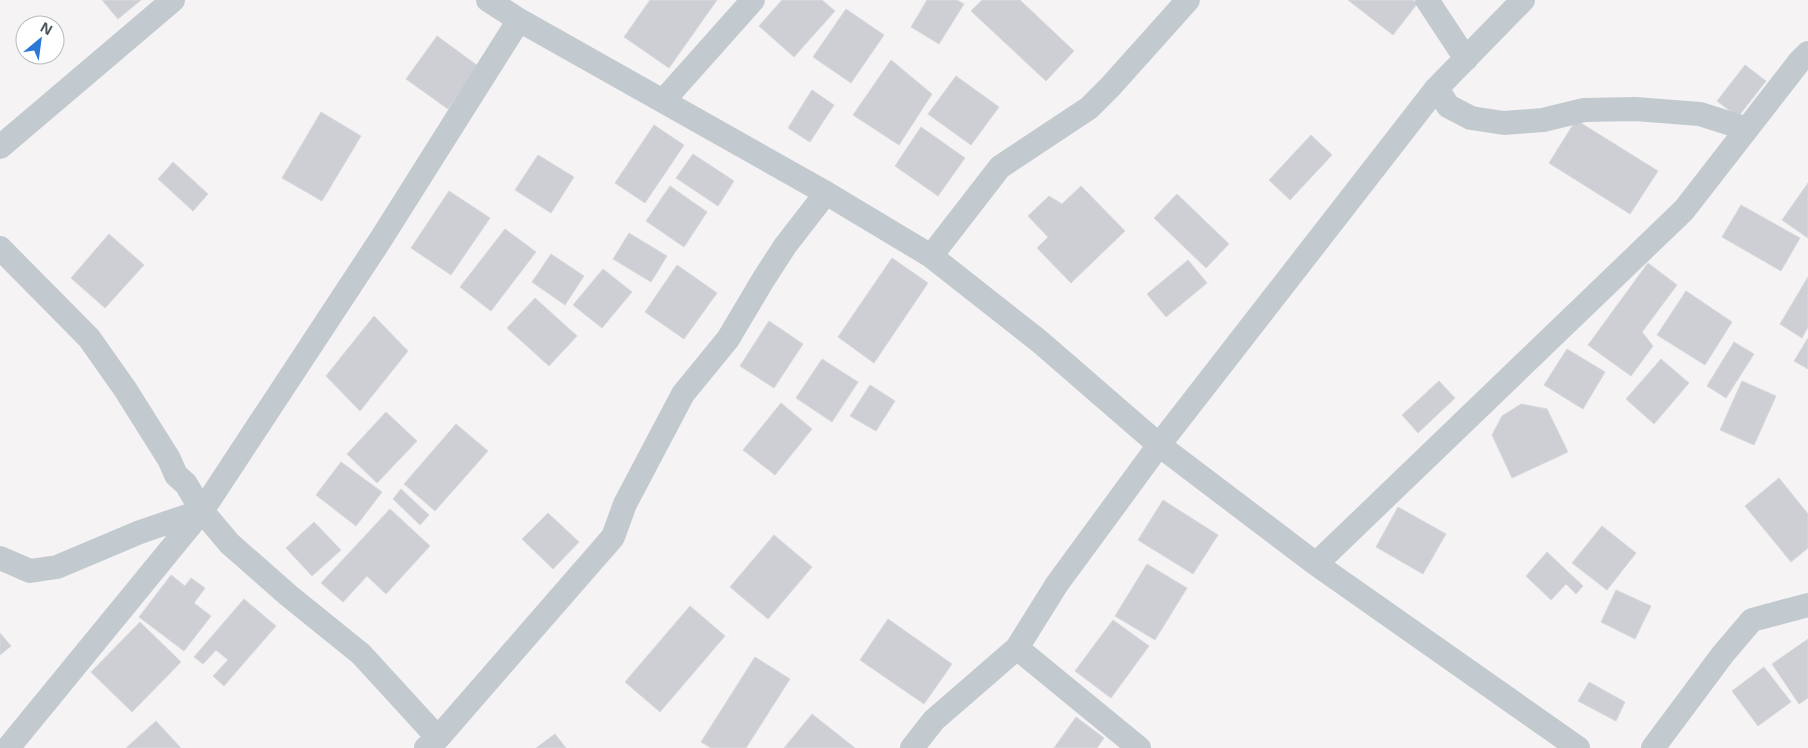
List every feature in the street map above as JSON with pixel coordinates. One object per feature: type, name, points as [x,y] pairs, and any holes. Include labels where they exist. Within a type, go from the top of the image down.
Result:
[{"type":"street","points":[[0,147],[173,0]]},
{"type":"street","points":[[488,0],[519,20],[826,193],[931,256],[1039,341],[1159,445],[1316,564],[1578,748]]},
{"type":"street","points":[[663,101],[753,0]]},
{"type":"street","points":[[931,256],[1000,168],[1089,108],[1188,0]]},
{"type":"street","points":[[1427,0],[1466,59]]},
{"type":"street","points":[[912,748],[934,720],[1017,648],[1057,584],[1159,445],[1437,88],[1523,0]]},
{"type":"street","points":[[8,748],[202,511],[381,239],[519,20]]},
{"type":"street","points":[[1316,564],[1684,210],[1808,53]]},
{"type":"street","points":[[1437,88],[1448,106],[1471,118],[1504,123],[1543,120],[1584,110],[1635,110],[1700,114],[1747,129]]},
{"type":"street","points":[[0,248],[88,338],[125,389],[169,459],[176,475],[186,484],[202,511],[230,544],[288,596],[361,654],[432,743],[613,537],[625,504],[683,394],[728,339],[785,246],[826,193]]},
{"type":"street","points":[[0,558],[30,571],[57,567],[140,532],[202,511]]},
{"type":"street","points":[[1653,748],[1752,620],[1808,605]]},
{"type":"street","points":[[1017,648],[1139,748]]},
{"type":"building","points":[[102,0],[141,0],[118,19]]},
{"type":"building","points":[[650,0],[717,0],[669,68],[624,37]]},
{"type":"building","points":[[782,0],[822,0],[835,11],[794,57],[759,26]]},
{"type":"building","points":[[927,0],[957,0],[964,4],[939,44],[911,27]]},
{"type":"building","points":[[982,0],[1020,0],[1074,51],[1046,81],[971,11]]},
{"type":"building","points":[[1348,0],[1413,0],[1417,4],[1393,35]]},
{"type":"building","points":[[846,9],[884,35],[851,83],[813,57]]},
{"type":"building","points":[[437,36],[478,66],[448,109],[406,79]]},
{"type":"building","points":[[891,60],[932,94],[899,145],[853,115]]},
{"type":"building","points":[[1745,65],[1766,81],[1738,117],[1717,101]]},
{"type":"building","points":[[956,76],[999,107],[971,145],[928,114]]},
{"type":"building","points":[[812,90],[834,105],[810,142],[788,128]]},
{"type":"building","points":[[321,112],[361,136],[322,201],[282,178]]},
{"type":"building","points":[[1576,120],[1658,171],[1630,214],[1549,163]]},
{"type":"building","points":[[654,125],[684,145],[645,203],[615,183]]},
{"type":"building","points":[[921,127],[965,158],[938,196],[895,166]]},
{"type":"building","points":[[1311,135],[1332,155],[1290,200],[1269,180]]},
{"type":"building","points":[[693,154],[734,181],[718,206],[676,178]]},
{"type":"building","points":[[538,155],[574,177],[551,213],[515,190]]},
{"type":"building","points":[[173,162],[208,194],[193,211],[158,179]]},
{"type":"building","points":[[1808,183],[1808,238],[1782,220]]},
{"type":"building","points":[[670,186],[707,212],[684,247],[646,221]]},
{"type":"building","points":[[1081,186],[1125,231],[1071,283],[1037,248],[1048,237],[1028,216],[1049,196],[1062,204]]},
{"type":"building","points":[[449,191],[490,218],[451,275],[411,248]]},
{"type":"building","points":[[1177,194],[1229,244],[1206,268],[1154,218]]},
{"type":"building","points":[[1741,205],[1800,238],[1781,271],[1722,237]]},
{"type":"building","points":[[505,229],[536,252],[491,311],[460,287]]},
{"type":"building","points":[[629,233],[667,256],[651,282],[613,259]]},
{"type":"building","points":[[109,234],[144,265],[105,308],[71,278]]},
{"type":"building","points":[[551,254],[584,276],[565,305],[532,282]]},
{"type":"building","points":[[892,258],[928,283],[874,363],[838,337]]},
{"type":"building","points":[[1188,260],[1207,283],[1166,317],[1147,294]]},
{"type":"building","points":[[1648,263],[1677,285],[1642,332],[1653,346],[1631,376],[1588,345]]},
{"type":"building","points":[[677,265],[717,293],[684,339],[645,312]]},
{"type":"building","points":[[603,269],[632,292],[602,328],[573,305]]},
{"type":"building","points":[[1808,277],[1808,327],[1802,338],[1780,324]]},
{"type":"building","points":[[1686,291],[1732,322],[1705,365],[1657,335]]},
{"type":"building","points":[[535,298],[577,336],[549,366],[507,328]]},
{"type":"building","points":[[374,316],[408,351],[360,411],[326,376]]},
{"type":"building","points":[[769,321],[803,344],[774,388],[740,366]]},
{"type":"building","points":[[1808,338],[1808,369],[1794,361]]},
{"type":"building","points":[[1734,342],[1754,354],[1726,398],[1707,386]]},
{"type":"building","points":[[1567,349],[1605,372],[1583,409],[1544,385]]},
{"type":"building","points":[[822,359],[858,382],[832,422],[796,398]]},
{"type":"building","points":[[1661,359],[1689,383],[1654,424],[1626,399]]},
{"type":"building","points":[[1439,381],[1455,398],[1418,433],[1402,415]]},
{"type":"building","points":[[1742,381],[1776,396],[1754,445],[1720,430]]},
{"type":"building","points":[[870,385],[895,401],[876,431],[850,416]]},
{"type":"building","points":[[781,403],[812,429],[775,475],[743,450]]},
{"type":"building","points":[[1521,404],[1547,409],[1568,452],[1512,478],[1492,435],[1502,416]]},
{"type":"building","points":[[386,412],[417,441],[377,483],[347,454]]},
{"type":"building","points":[[456,424],[488,451],[435,511],[404,484]]},
{"type":"building","points":[[341,462],[382,492],[356,526],[316,495]]},
{"type":"building","points":[[1779,478],[1808,514],[1808,548],[1791,562],[1745,506]]},
{"type":"building","points":[[401,489],[429,515],[420,525],[393,499]]},
{"type":"building","points":[[1163,500],[1218,535],[1193,574],[1138,540]]},
{"type":"building","points":[[1398,507],[1446,534],[1423,574],[1376,547]]},
{"type":"building","points":[[390,509],[430,546],[386,594],[367,576],[343,602],[321,583]]},
{"type":"building","points":[[548,513],[579,542],[553,569],[522,539]]},
{"type":"building","points":[[314,522],[341,550],[312,576],[286,548]]},
{"type":"building","points":[[1602,526],[1636,553],[1607,590],[1572,563]]},
{"type":"building","points":[[774,535],[812,567],[768,619],[730,587]]},
{"type":"building","points":[[1547,552],[1583,586],[1576,594],[1566,584],[1551,600],[1526,576]]},
{"type":"building","points":[[1147,564],[1187,588],[1155,640],[1115,616]]},
{"type":"building","points":[[171,575],[185,586],[191,578],[205,588],[194,603],[211,616],[184,651],[139,617]]},
{"type":"building","points":[[1616,590],[1651,606],[1635,639],[1601,622]]},
{"type":"building","points":[[244,599],[276,626],[224,686],[213,676],[228,660],[216,650],[203,664],[194,657]]},
{"type":"building","points":[[690,606],[725,636],[660,712],[625,682]]},
{"type":"building","points":[[888,619],[952,664],[924,704],[860,660]]},
{"type":"building","points":[[1113,620],[1149,646],[1111,698],[1075,671]]},
{"type":"building","points":[[140,622],[181,662],[132,712],[91,672]]},
{"type":"building","points":[[0,633],[11,646],[0,655]]},
{"type":"building","points":[[1808,639],[1808,698],[1799,704],[1772,664]]},
{"type":"building","points":[[755,657],[790,679],[746,748],[711,748],[701,742]]},
{"type":"building","points":[[1764,667],[1791,702],[1758,726],[1732,691]]},
{"type":"building","points":[[1589,682],[1625,702],[1616,721],[1578,701]]},
{"type":"building","points":[[812,714],[855,748],[784,748]]},
{"type":"building","points":[[1076,717],[1104,738],[1097,748],[1054,748]]},
{"type":"building","points":[[156,721],[181,748],[126,748]]},
{"type":"building","points":[[555,734],[566,748],[536,748]]}]
